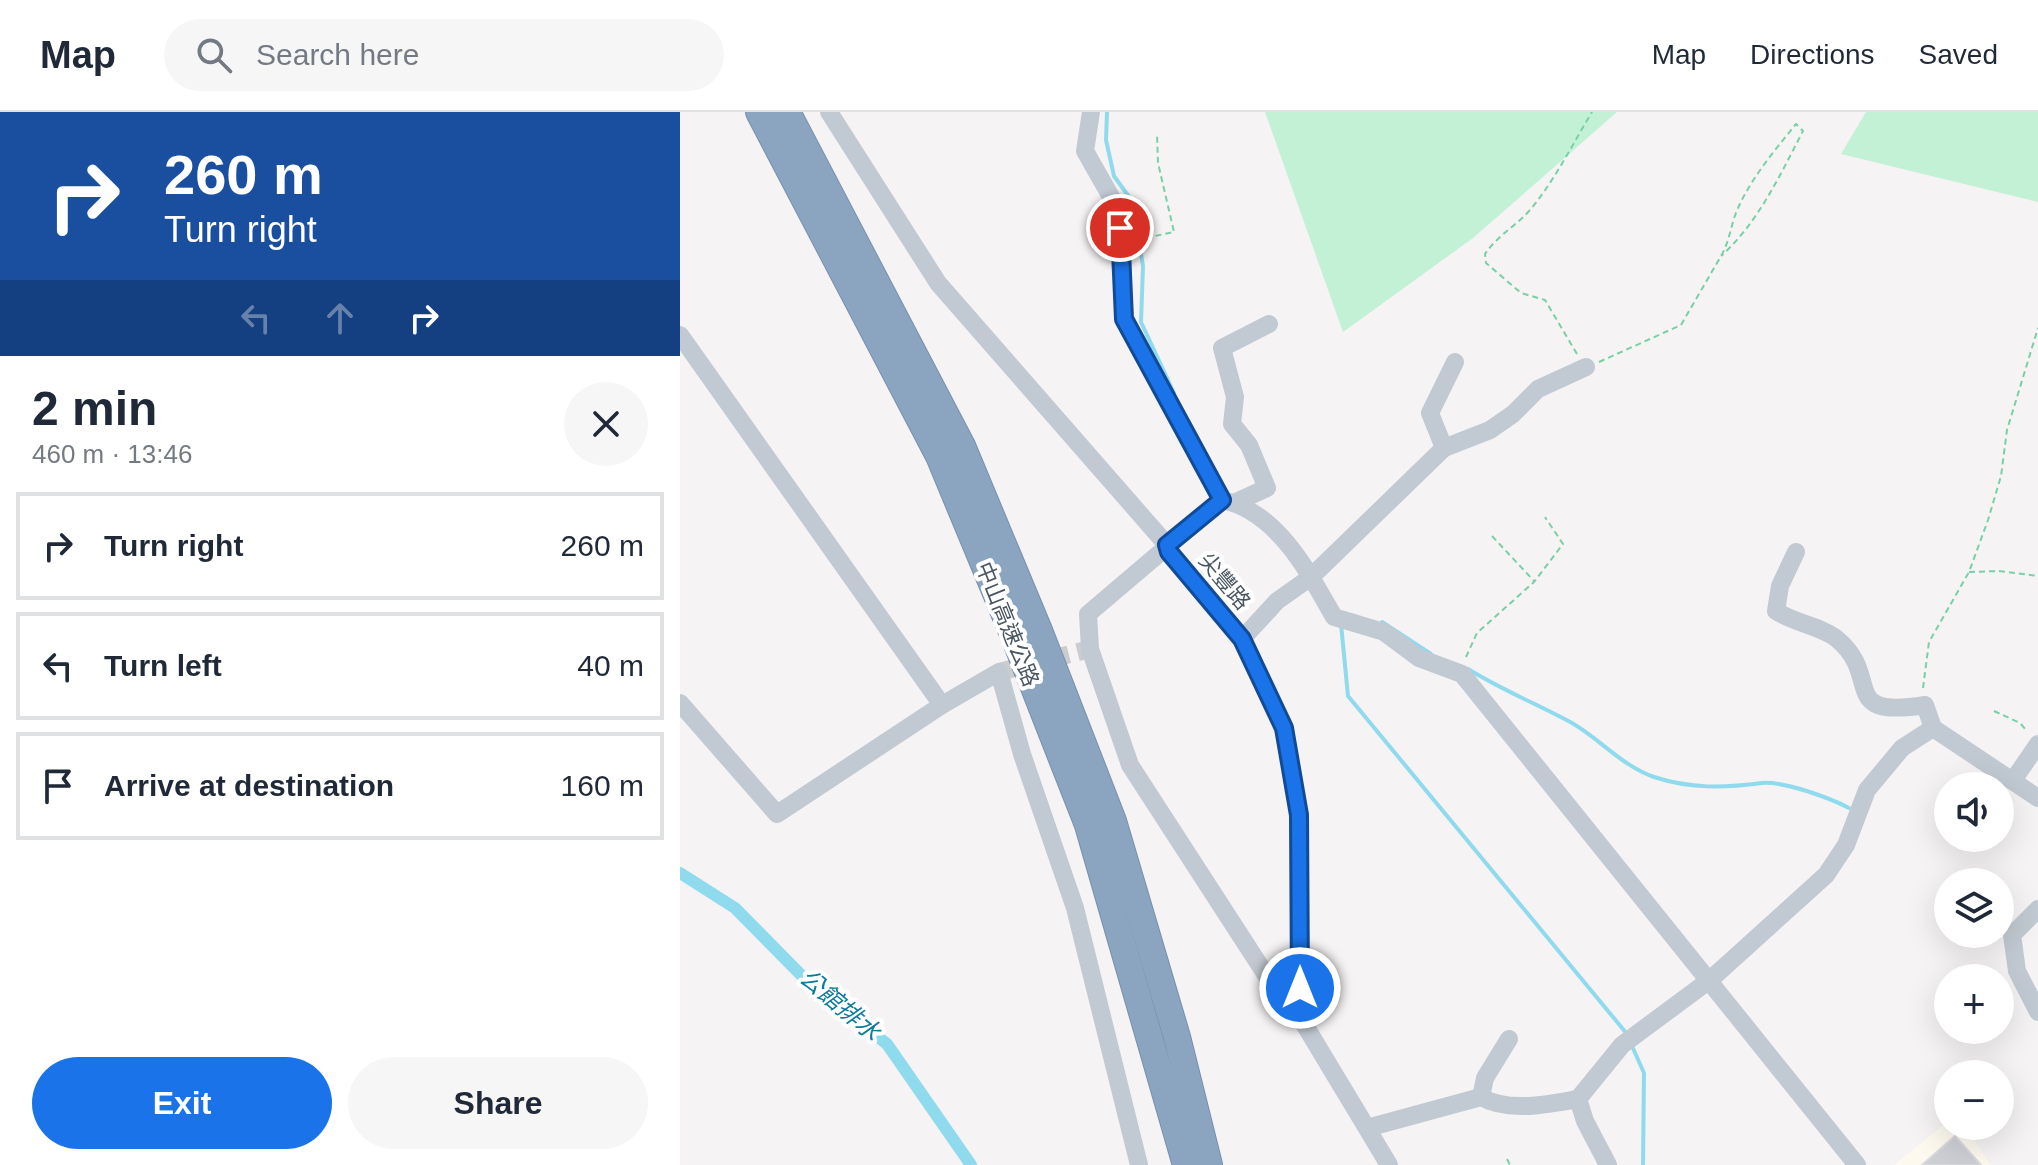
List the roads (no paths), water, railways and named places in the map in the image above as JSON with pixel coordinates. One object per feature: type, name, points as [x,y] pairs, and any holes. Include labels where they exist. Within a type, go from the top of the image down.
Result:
[{"type":"highway","name":"中山高速公路","points":[[759,112],[939,456],[1015,639],[1088,825],[1186,1165]]},
{"type":"highway","name":"中山高速公路","points":[[787,112],[962,446],[1040,633],[1113,821],[1177,1037],[1209,1165]]},
{"type":"street","name":"尖豐路","points":[[829,112],[938,283],[1167,545],[1169,552],[1242,639],[1284,728],[1299,815],[1300,1017]]},
{"type":"street","points":[[1091,112],[1085,151],[1119,211],[1124,319],[1228,502],[1273,528],[1315,573],[1340,619],[1384,632],[1419,658],[1462,674],[1711,979],[1857,1165]]},
{"type":"street","points":[[1269,324],[1222,348],[1235,397],[1232,424],[1249,445],[1267,488],[1228,502],[1167,545],[1088,614],[1090,649],[1130,765],[1290,1012],[1300,1017],[1389,1165]]},
{"type":"street","points":[[680,335],[942,705]]},
{"type":"street","points":[[1444,448],[1430,413],[1455,362]]},
{"type":"street","points":[[1242,639],[1277,601],[1315,573],[1444,448],[1490,430],[1513,414],[1538,389],[1586,367]]},
{"type":"street","points":[[1796,552],[1780,586],[1776,611],[1794,623],[1835,636],[1854,656],[1865,692],[1874,706],[1892,710],[1925,705],[1933,728],[2003,772]]},
{"type":"street","points":[[680,703],[777,814],[942,705],[999,672],[1022,754],[1075,908],[1139,1165]]},
{"type":"street","points":[[1367,1128],[1481,1097],[1493,1104],[1536,1106],[1578,1099],[1622,1045],[1711,979],[1826,875],[1846,845],[1867,790],[1902,748],[1933,728]]},
{"type":"street","points":[[2034,739],[2014,779],[2038,798]]},
{"type":"street","points":[[2038,909],[2012,935],[2017,971],[2038,1012]]},
{"type":"street","points":[[1481,1097],[1485,1078],[1509,1039]]},
{"type":"street","points":[[1578,1099],[1585,1121],[1608,1165]]},
{"type":"waterway","points":[[1107,112],[1106,140],[1114,176],[1132,201],[1143,266],[1141,322],[1174,393]]},
{"type":"waterway","points":[[1382,622],[1431,654]]},
{"type":"waterway","points":[[1341,624],[1348,696],[1627,1034]]},
{"type":"waterway","points":[[1468,669],[1572,723],[1632,766],[1654,777],[1681,784],[1708,786],[1771,783],[1819,795],[1849,808]]},
{"type":"waterway","name":"公館排水","points":[[680,873],[735,908],[809,983],[887,1044],[971,1165]]},
{"type":"waterway","points":[[1632,1046],[1644,1073],[1643,1165]]},
{"type":"tunnel","points":[[999,672],[1090,649]]}]
